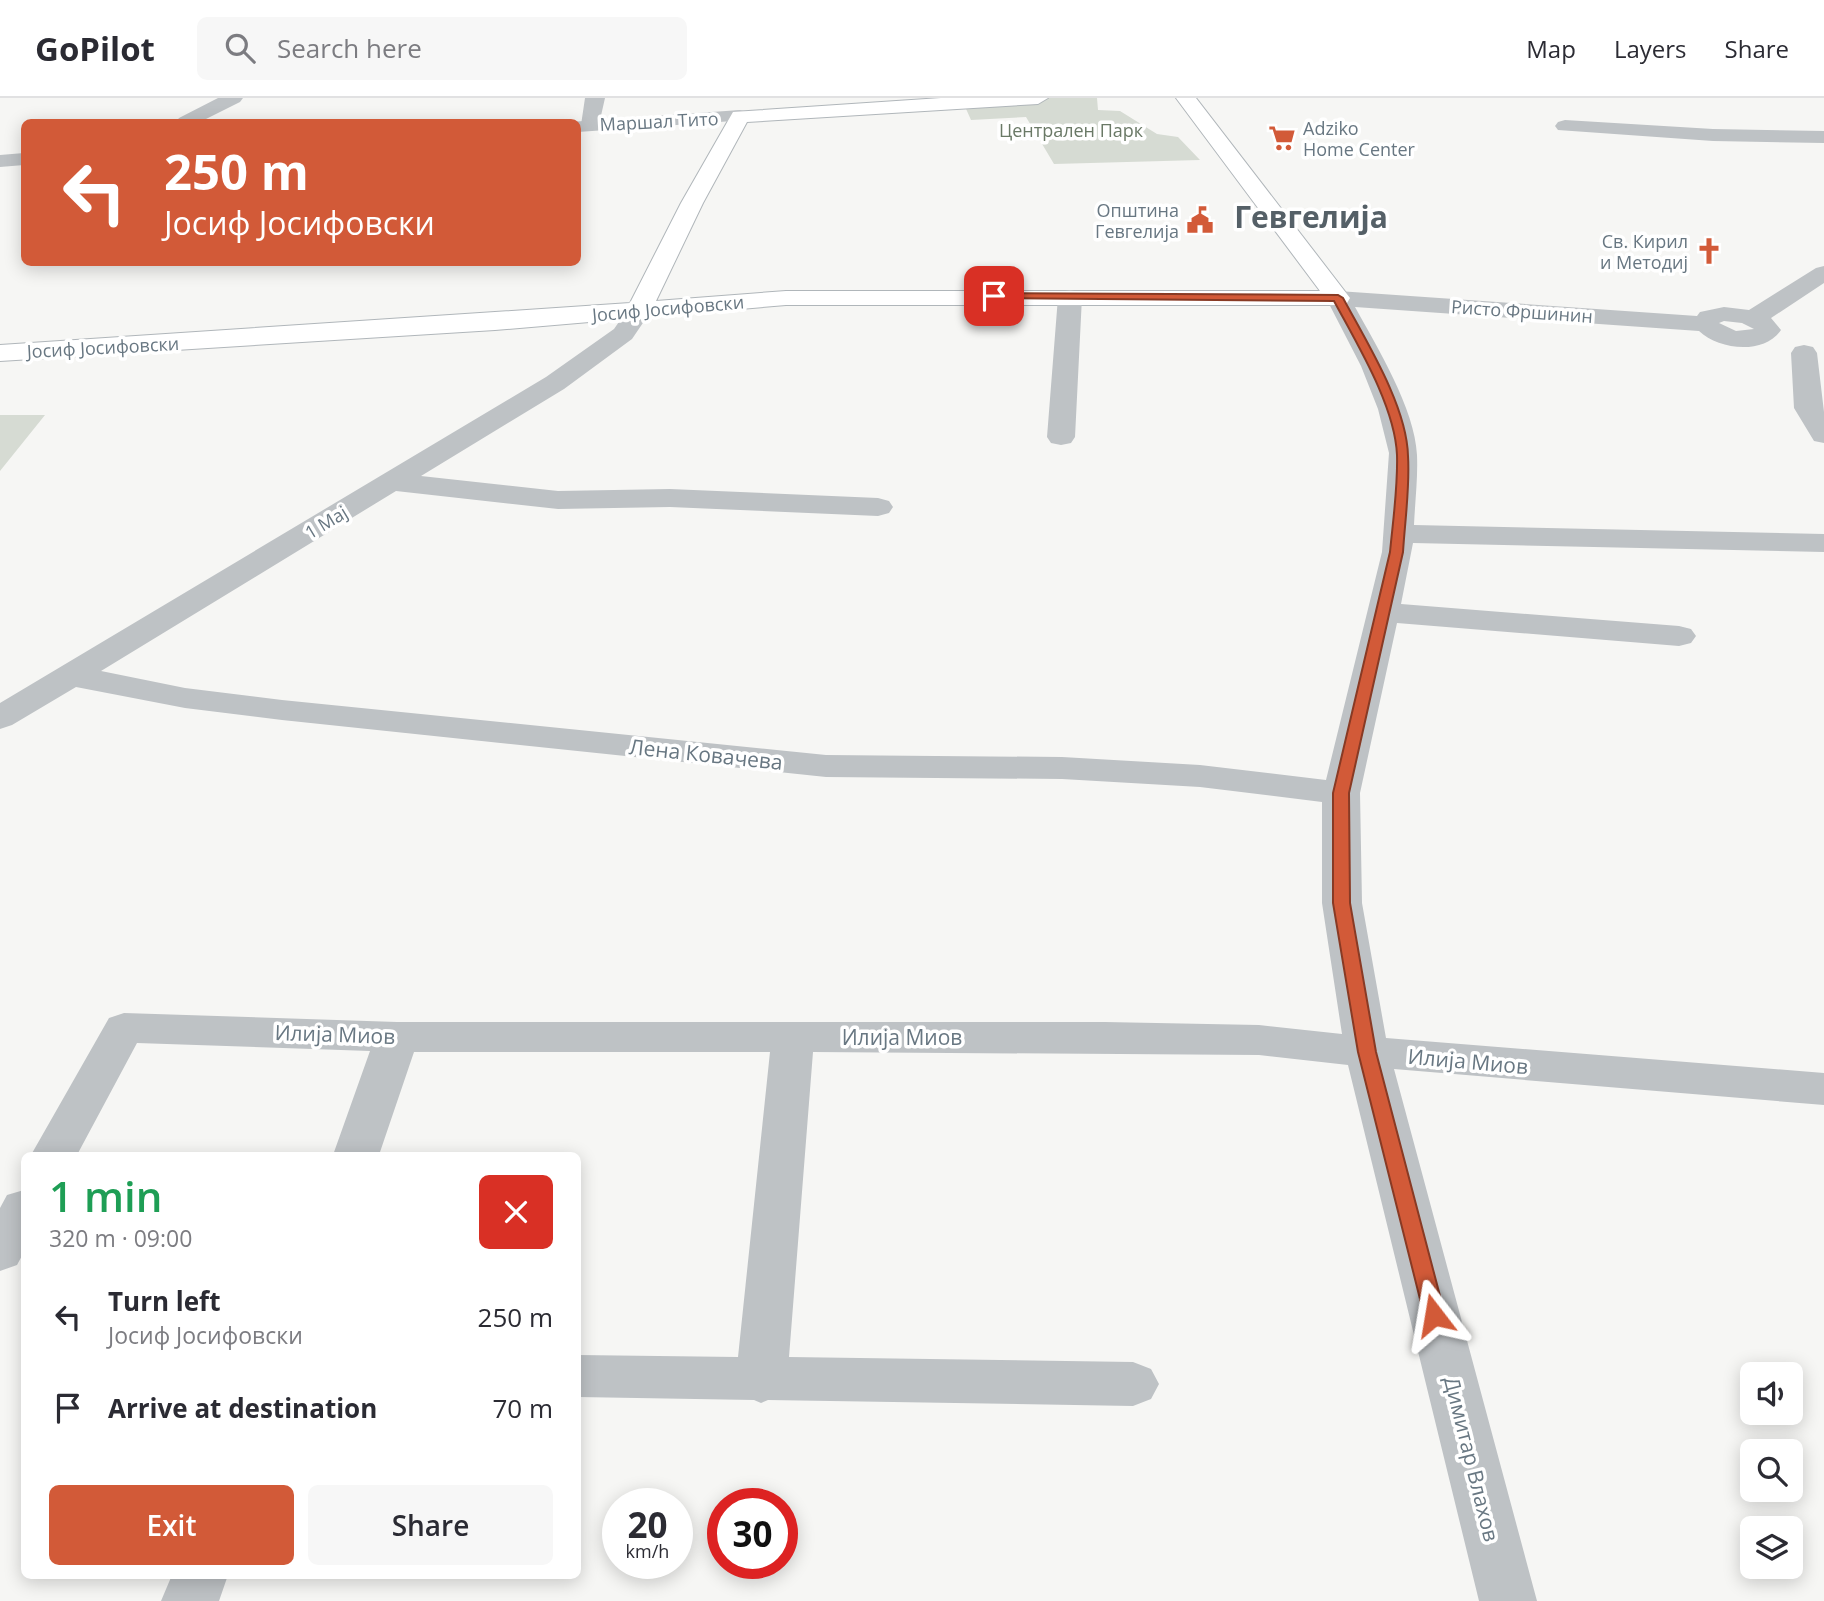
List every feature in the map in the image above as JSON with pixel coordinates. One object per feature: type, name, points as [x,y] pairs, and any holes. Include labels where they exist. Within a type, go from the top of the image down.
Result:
[{"type":"main road","points":[[639,311],[692,203],[740,116],[1038,98]]},
{"type":"main road","name":"Димитар Влахов","points":[[1186,98],[1338,298]]},
{"type":"main road","name":"Јосиф Јосифовски","points":[[0,353],[156,345],[798,298],[1338,298]]},
{"type":"street","points":[[192,119],[233,98]]},
{"type":"street","points":[[584,125],[595,98]]},
{"type":"street","name":"Маршал Тито","points":[[584,125],[740,116]]},
{"type":"street","points":[[1565,126],[1713,135],[1824,136]]},
{"type":"street","points":[[0,161],[21,159]]},
{"type":"street","points":[[1824,273],[1756,328],[1814,355],[1808,408],[1824,435]]},
{"type":"street","points":[[1061,437],[1070,297]]},
{"type":"street","name":"Ристо Фршинин","points":[[1338,298],[1706,324],[1709,317],[1724,314],[1756,328]]},
{"type":"street","name":"Димитар Влахов","points":[[1338,298],[1374,366],[1392,409],[1403,453],[1397,552],[1341,793],[1342,903],[1367,1052],[1508,1601]]},
{"type":"street","name":"1 Мај","points":[[0,718],[74,676],[555,383],[623,334],[639,311]]},
{"type":"street","points":[[392,482],[558,499],[670,498],[878,508]]},
{"type":"street","points":[[1398,534],[1824,543]]},
{"type":"street","points":[[1382,612],[1679,636]]},
{"type":"street","name":"Лена Ковачева","points":[[74,676],[185,698],[270,709],[826,766],[1076,769],[1200,776],[1341,793]]},
{"type":"street","name":"Илија Миов","points":[[56,1152],[124,1028],[397,1037],[1105,1037],[1259,1040],[1367,1052],[1824,1089]]},
{"type":"street","points":[[357,1152],[397,1037]]},
{"type":"street","points":[[761,1381],[793,1037]]},
{"type":"street","points":[[0,1252],[21,1214]]},
{"type":"street","points":[[581,1376],[761,1381],[1133,1384]]},
{"type":"street","points":[[190,1601],[198,1579]]},
{"type":"green space","name":"Централен Парк","points":[[1097,98],[1098,110],[1120,111],[1157,134],[1178,137],[1200,160],[1054,164],[1026,117],[971,120],[963,102]]},
{"type":"green space","points":[[0,415],[45,415],[0,471]]},
{"type":"place","name":"Adziko Home Center","points":[[1282,138]]},
{"type":"place","name":"Општина Гевгелија","points":[[1200,220]]},
{"type":"place","name":"Св. Кирил и Методиј","points":[[1709,251]]},
{"type":"district","name":"Гевгелија","points":[[1311,216]]},
{"type":"route","points":[[994,296],[1338,298],[1374,366],[1392,409],[1403,453],[1397,552],[1341,793],[1342,903],[1367,1052],[1434,1315]]}]
